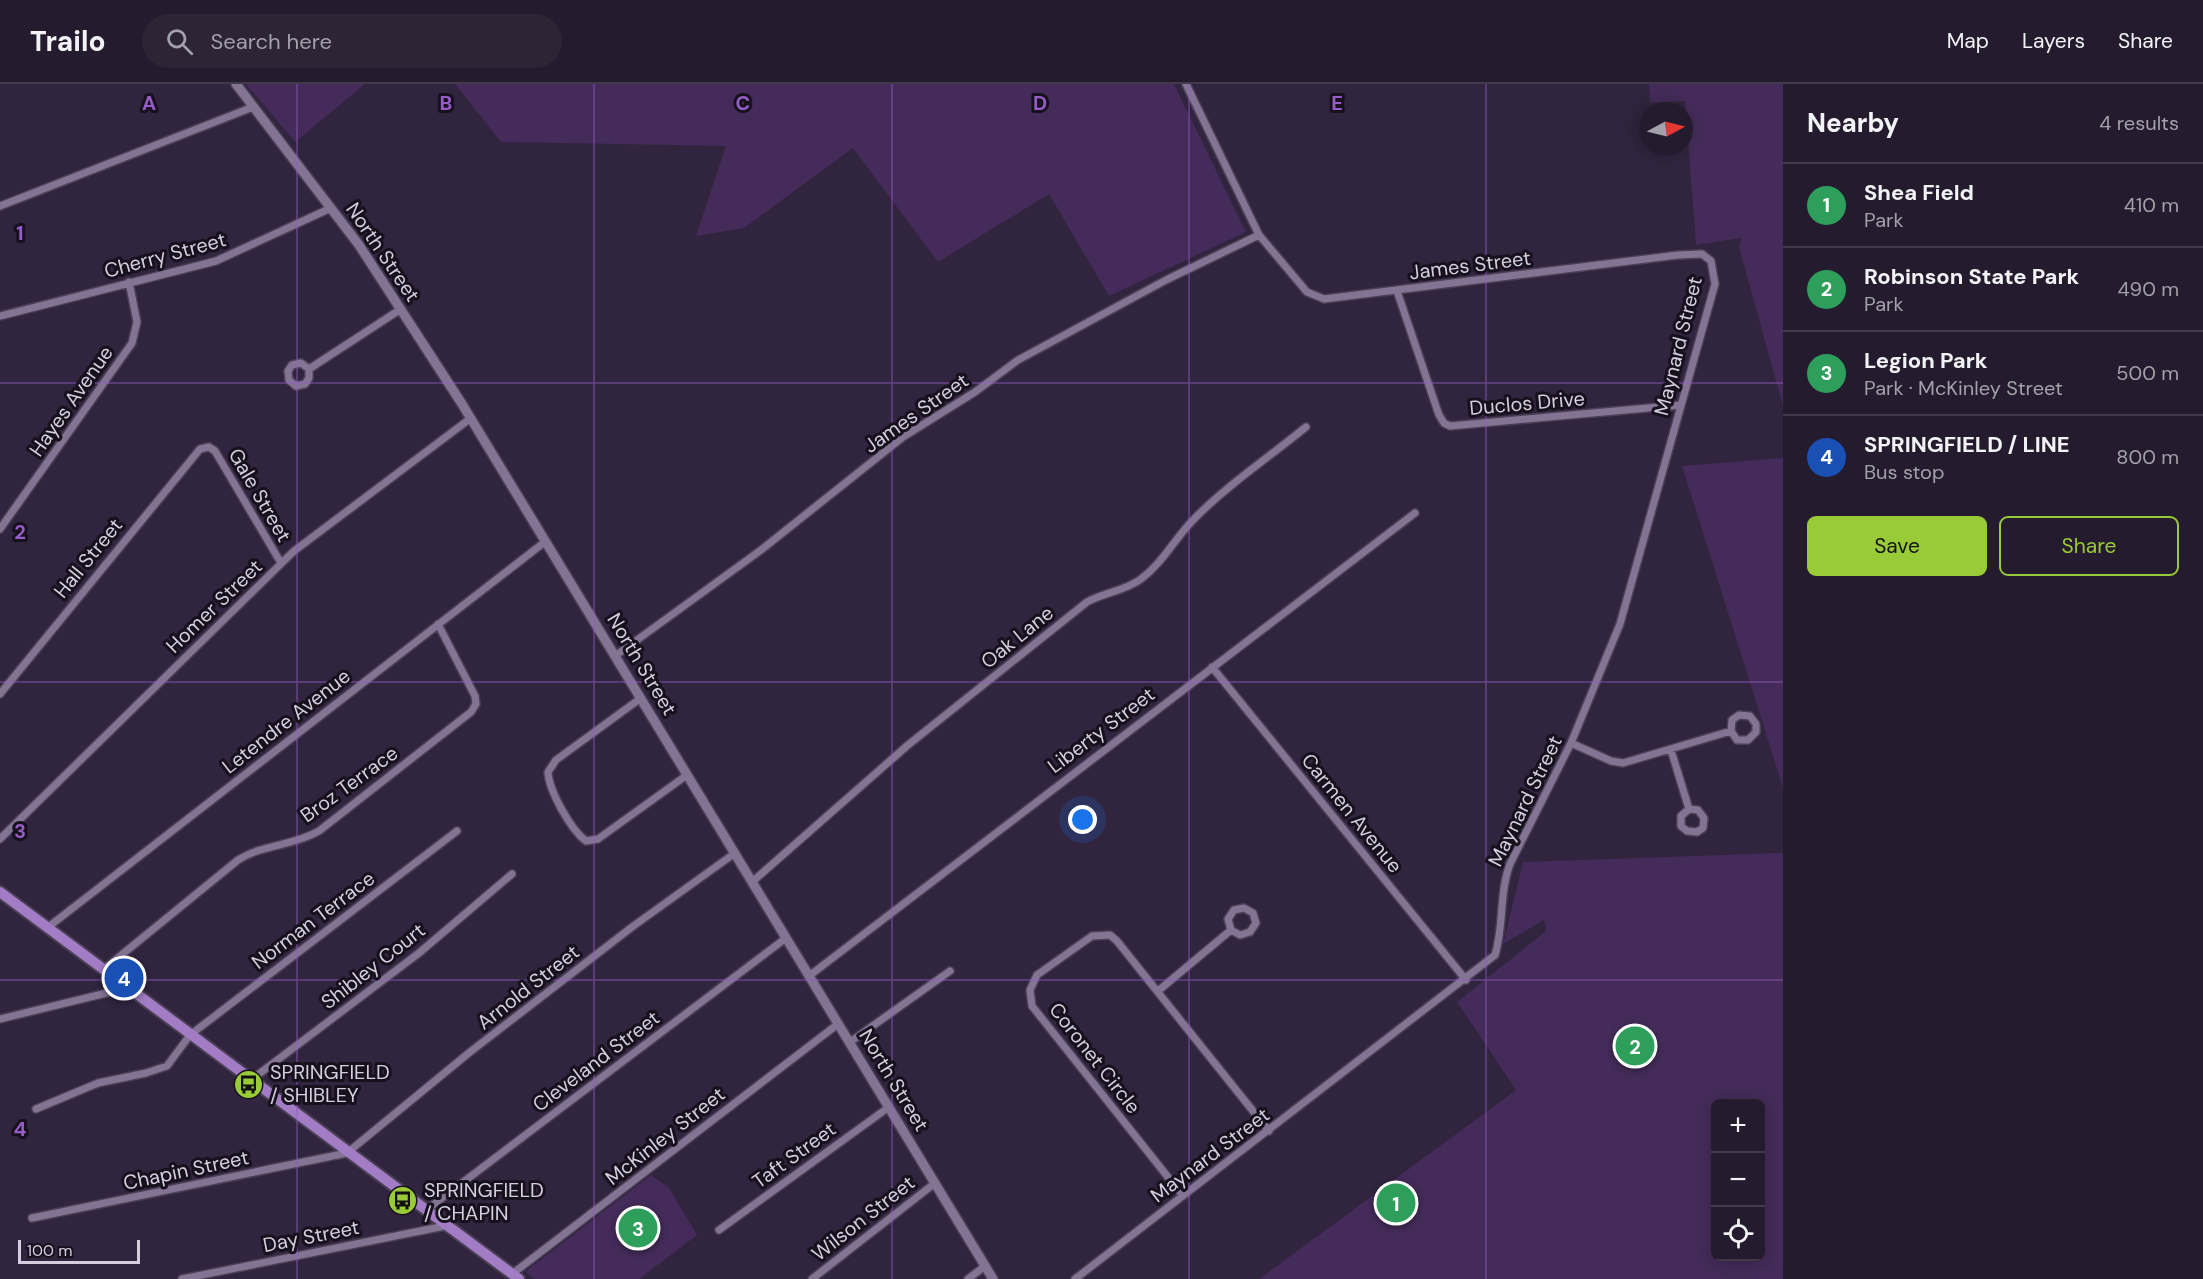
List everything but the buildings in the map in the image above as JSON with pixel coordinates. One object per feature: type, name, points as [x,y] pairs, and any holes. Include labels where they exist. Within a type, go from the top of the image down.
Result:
[{"type":"main road","name":"North Street","points":[[236,84],[331,208],[401,309],[471,418],[993,1279]]},
{"type":"main road","points":[[0,892],[516,1277]]},
{"type":"street","name":"James Street","points":[[1186,84],[1259,235],[1306,292],[1324,299],[1678,255],[1702,254],[1711,261]]},
{"type":"street","points":[[0,206],[253,106]]},
{"type":"street","name":"Cherry Street","points":[[0,316],[216,261],[331,208]]},
{"type":"street","name":"James Street","points":[[615,656],[754,556],[903,436],[975,392],[1018,360],[1166,280],[1259,235]]},
{"type":"street","name":"Maynard Street","points":[[1075,1279],[1495,956],[1504,885],[1510,864],[1571,743],[1620,624],[1715,284],[1711,261]]},
{"type":"street","name":"Hayes Avenue","points":[[0,528],[132,343],[137,322],[129,282]]},
{"type":"street","name":"Duclos Drive","points":[[1397,291],[1439,415],[1444,423],[1450,426],[1681,405]]},
{"type":"street","points":[[309,369],[401,309]]},
{"type":"street","name":"Homer Street","points":[[0,839],[281,564],[319,530],[471,418]]},
{"type":"street","name":"Oak Lane","points":[[752,882],[908,745],[1087,602],[1121,591],[1141,579],[1160,561],[1181,532],[1207,506],[1306,427]]},
{"type":"street","name":"Gale Street","points":[[207,447],[215,451],[281,564]]},
{"type":"street","name":"Hall Street","points":[[0,694],[189,458],[200,449],[207,447]]},
{"type":"street","name":"Liberty Street","points":[[809,976],[1415,513]]},
{"type":"street","name":"Letendre Avenue","points":[[47,928],[546,541]]},
{"type":"street","name":"Broz Terrace","points":[[103,970],[238,860],[259,849],[319,831],[471,712],[476,702],[474,694],[438,624]]},
{"type":"street","name":"Carmen Avenue","points":[[1212,667],[1466,980]]},
{"type":"street","points":[[641,698],[552,765],[548,771],[550,787],[576,830],[586,841],[598,839],[687,775]]},
{"type":"street","points":[[1571,743],[1616,763],[1636,761],[1731,731]]},
{"type":"street","points":[[1671,750],[1689,809]]},
{"type":"street","name":"Norman Terrace","points":[[36,1109],[98,1083],[167,1066],[190,1035],[457,831]]},
{"type":"street","name":"Arnold Street","points":[[348,1153],[470,1052],[633,927],[735,853]]},
{"type":"street","name":"Shibley Court","points":[[251,1080],[419,952],[512,874]]},
{"type":"street","points":[[1244,908],[1253,913],[1256,923],[1250,932],[1240,935],[1231,930],[1228,920],[1234,910],[1244,908]]},
{"type":"street","points":[[1158,991],[1231,930]]},
{"type":"street","name":"Coronet Circle","points":[[1184,1196],[1030,1000],[1032,981],[1037,975],[1083,941],[1110,935],[1118,941],[1269,1131]]},
{"type":"street","name":"Cleveland Street","points":[[425,1211],[786,938]]},
{"type":"street","points":[[850,1042],[950,970]]},
{"type":"street","points":[[0,1019],[127,988]]},
{"type":"street","name":"McKinley Street","points":[[516,1277],[838,1024]]},
{"type":"street","name":"Taft Street","points":[[719,1230],[889,1107]]},
{"type":"street","name":"Chapin Street","points":[[32,1218],[348,1153]]},
{"type":"street","name":"Wilson Street","points":[[812,1279],[935,1183]]},
{"type":"street","name":"Day Street","points":[[182,1279],[445,1226]]},
{"type":"street","points":[[968,1279],[985,1266]]},
{"type":"shaded area","points":[[246,84],[365,84],[295,142]]},
{"type":"shaded area","points":[[455,84],[1174,84],[1246,232],[1109,296],[1049,194],[938,262],[853,148],[744,228],[696,236],[726,146],[501,142]]},
{"type":"shaded area","points":[[1649,84],[1783,84],[1783,406],[1739,247],[1741,238],[1696,245],[1689,156],[1693,156],[1693,102],[1650,102]]},
{"type":"shaded area","points":[[1783,458],[1783,788],[1682,466]]},
{"type":"shaded area","points":[[1783,853],[1783,1279],[1259,1279],[1516,1090],[1457,1002],[1546,931],[1544,920],[1503,944],[1523,862]]},
{"type":"shaded area","points":[[651,1175],[669,1188],[697,1235],[639,1279],[535,1279],[525,1272]]},
{"type":"place","name":"SPRINGFIELD / LINE","points":[[124,978]]},
{"type":"place","name":"Robinson State Park","points":[[1635,1046]]},
{"type":"place","name":"SPRINGFIELD / SHIBLEY","points":[[249,1084]]},
{"type":"place","name":"SPRINGFIELD / CHAPIN","points":[[403,1201]]},
{"type":"place","name":"Shea Field","points":[[1396,1203]]},
{"type":"place","name":"Legion Park","points":[[638,1228]]}]
